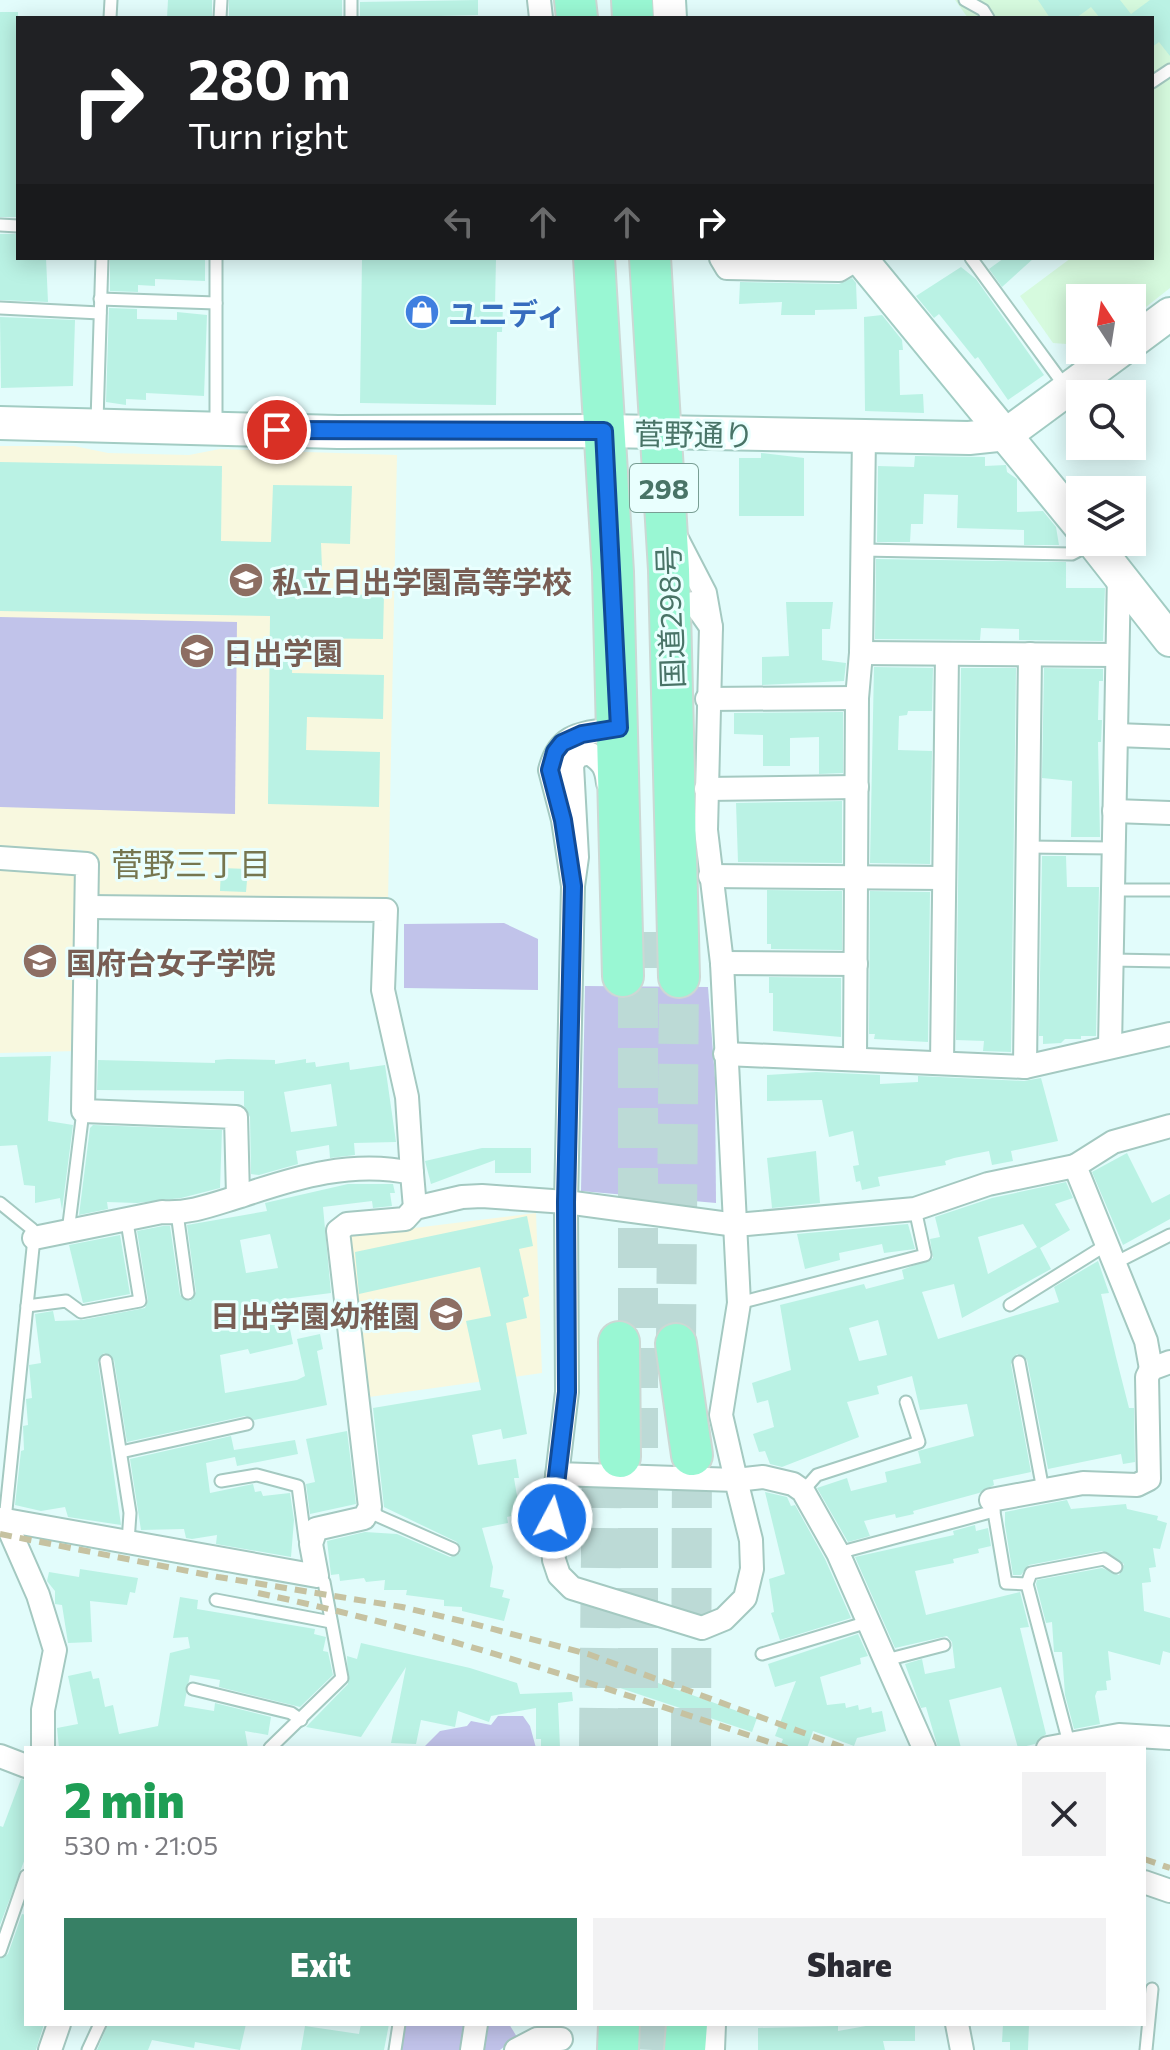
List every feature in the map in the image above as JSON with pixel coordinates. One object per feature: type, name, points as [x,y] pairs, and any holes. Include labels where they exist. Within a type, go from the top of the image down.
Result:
[{"type":"highway","name":"国道298号","points":[[593,260],[619,728],[623,976]]},
{"type":"highway","name":"国道298号","points":[[650,260],[670,616],[679,977]]},
{"type":"highway","points":[[611,1455],[619,1342]]},
{"type":"highway","points":[[676,1344],[683,1456]]},
{"type":"highway","points":[[618,2050],[619,2026]]},
{"type":"highway","points":[[666,2050],[667,2026]]},
{"type":"highway","points":[[685,2050],[687,2026]]},
{"type":"street","points":[[722,260],[727,268],[839,270],[856,260]]},
{"type":"street","points":[[861,260],[1066,508]]},
{"type":"street","points":[[1146,332],[1170,314]]},
{"type":"street","points":[[1080,380],[1102,364]]},
{"type":"street","points":[[1007,434],[1066,390]]},
{"type":"street","name":"菅野通り","points":[[0,423],[338,432],[604,431],[969,438],[1007,434]]},
{"type":"street","points":[[855,1059],[857,698],[861,653],[864,436]]},
{"type":"street","points":[[620,813],[611,800],[606,767],[589,753],[577,756],[572,765],[577,857],[573,886],[566,1202],[567,1392],[552,1518],[554,1560],[559,1575],[572,1588],[702,1628],[724,1619],[745,1598],[752,1569],[751,1540],[721,1415],[724,1382],[734,1350],[739,1303],[722,963],[710,876],[706,789],[711,627],[705,593],[666,521]]},
{"type":"street","points":[[1104,556],[1170,640]]},
{"type":"street","points":[[1110,1047],[1119,574]]},
{"type":"street","points":[[670,616],[678,607],[694,603],[711,627]]},
{"type":"street","points":[[861,653],[1117,655]]},
{"type":"street","points":[[942,1063],[947,654]]},
{"type":"street","points":[[1025,1067],[1030,654]]},
{"type":"street","points":[[707,699],[857,698]]},
{"type":"street","points":[[573,886],[563,820],[550,770],[552,762],[562,743],[582,734],[619,728]]},
{"type":"street","points":[[1116,735],[1170,737]]},
{"type":"street","points":[[706,789],[857,787]]},
{"type":"street","points":[[1114,811],[1170,813]]},
{"type":"street","points":[[0,858],[83,861],[89,870],[83,1111],[236,1117],[238,1196]]},
{"type":"street","points":[[710,876],[944,878]]},
{"type":"street","points":[[88,907],[386,910],[383,990],[407,1097],[415,1208]]},
{"type":"street","points":[[722,963],[856,964]]},
{"type":"street","points":[[725,1054],[1025,1067],[1170,1034]]},
{"type":"street","points":[[2,1519],[317,1576],[311,1544],[316,1529],[364,1518],[370,1507],[338,1231],[347,1224],[405,1219],[415,1208],[462,1197],[566,1202],[736,1225],[915,1209],[988,1184],[1075,1166],[1113,1142],[1170,1126]]},
{"type":"street","points":[[992,1506],[1043,1490],[1083,1483],[1137,1485],[1149,1479],[1147,1377],[1160,1365],[1146,1341],[1075,1166]]},
{"type":"street","points":[[34,1238],[127,1222],[162,1212],[177,1213],[218,1205],[238,1196],[348,1167],[412,1173]]},
{"type":"street","points":[[557,1474],[736,1480],[763,1477],[793,1484],[803,1491],[838,1553],[923,1746]]},
{"type":"street","points":[[2,1519],[38,1595],[55,1650],[52,1681],[43,1710],[43,1746]]},
{"type":"street","points":[[1058,1745],[1119,1735],[1170,1738]]},
{"type":"street","points":[[0,1756],[24,1765]]},
{"type":"street","points":[[1146,1883],[1170,1891]]},
{"type":"street","points":[[50,2050],[58,2026]]},
{"type":"street","points":[[472,2050],[476,2026]]},
{"type":"street","points":[[713,2050],[714,2026]]},
{"type":"street","points":[[957,2026],[962,2050]]},
{"type":"street","points":[[516,2050],[537,2039],[575,2037]]},
{"type":"lane","points":[[965,0],[983,10],[987,16]]},
{"type":"lane","points":[[97,425],[102,260]]},
{"type":"lane","points":[[216,260],[216,428]]},
{"type":"lane","points":[[972,260],[1066,386]]},
{"type":"lane","points":[[100,299],[216,303]]},
{"type":"lane","points":[[0,308],[100,313]]},
{"type":"lane","points":[[862,550],[1066,554]]},
{"type":"lane","points":[[1027,847],[1113,848]]},
{"type":"lane","points":[[1113,890],[1170,890]]},
{"type":"lane","points":[[1111,960],[1170,961]]},
{"type":"lane","points":[[68,1232],[83,1111]]},
{"type":"lane","points":[[0,1203],[32,1229],[34,1238],[2,1519]]},
{"type":"lane","points":[[739,1303],[925,1255],[915,1209]]},
{"type":"lane","points":[[177,1213],[188,1293]]},
{"type":"lane","points":[[27,1306],[66,1301],[81,1312],[140,1301],[127,1222]]},
{"type":"lane","points":[[1010,1305],[1111,1254],[1170,1235]]},
{"type":"lane","points":[[106,1361],[130,1513],[128,1542]]},
{"type":"lane","points":[[1019,1362],[1043,1490]]},
{"type":"lane","points":[[803,1491],[817,1475],[919,1442],[906,1402]]},
{"type":"lane","points":[[121,1452],[247,1424]]},
{"type":"lane","points":[[221,1481],[257,1475],[298,1486],[305,1539],[311,1544]]},
{"type":"lane","points":[[838,1553],[992,1506],[1006,1583],[1027,1584]]},
{"type":"lane","points":[[370,1507],[378,1516],[453,1549]]},
{"type":"lane","points":[[1058,1745],[1027,1584],[1031,1573],[1104,1559],[1116,1567]]},
{"type":"lane","points":[[272,1746],[342,1678],[324,1582],[317,1576]]},
{"type":"lane","points":[[216,1600],[331,1622]]},
{"type":"lane","points":[[762,1654],[868,1622]]},
{"type":"lane","points":[[886,1660],[944,1645]]},
{"type":"lane","points":[[193,1689],[291,1713],[301,1720]]},
{"type":"lane","points":[[0,1951],[24,1882]]},
{"type":"lane","points":[[1146,2050],[1152,1989]]},
{"type":"lane","points":[[88,2050],[99,2026]]},
{"type":"lane","points":[[395,2050],[399,2026]]},
{"type":"shaded area","points":[[955,0],[1170,0],[1170,288],[1146,307],[1146,284],[1066,284],[1066,344],[1053,343],[1020,296],[1068,260],[1154,260],[1154,16],[967,16]]},
{"type":"shaded area","name":"日出学園","points":[[0,446],[74,446],[108,453],[189,455],[220,449],[397,455],[388,902],[101,896],[96,889],[95,862],[82,850],[0,847]]},
{"type":"shaded area","points":[[0,617],[237,622],[235,814],[0,807]]},
{"type":"shaded area","name":"国府台女子学院","points":[[0,868],[84,871],[77,1051],[0,1053]]},
{"type":"shaded area","points":[[504,923],[538,939],[538,990],[404,988],[404,924]]},
{"type":"shaded area","points":[[585,986],[708,987],[715,1078],[716,1203],[581,1191]]},
{"type":"shaded area","name":"日出学園幼稚園","points":[[536,1213],[542,1373],[362,1398],[341,1237]]},
{"type":"shaded area","points":[[498,1716],[523,1716],[530,1726],[535,1746],[425,1746],[440,1731],[467,1726],[471,1721],[491,1725]]},
{"type":"shaded area","points":[[404,2026],[510,2026],[517,2037],[500,2050],[400,2050]]},
{"type":"building","points":[[168,0],[212,0],[212,16],[167,16]]},
{"type":"building","points":[[229,0],[342,0],[342,16],[229,16]]},
{"type":"building","points":[[478,0],[478,15],[360,16],[360,2]]},
{"type":"building","points":[[1038,0],[1120,0],[1131,14],[1150,0],[1170,0],[1170,56],[1159,42],[1154,46],[1154,16],[1098,16],[1091,7],[1079,16],[1049,16]]},
{"type":"building","points":[[0,12],[18,12],[16,217],[0,217]]},
{"type":"building","points":[[0,234],[16,234],[16,260],[46,260],[48,302],[0,300]]},
{"type":"building","points":[[110,260],[205,260],[205,281],[155,279],[155,286],[138,285],[138,292],[110,291]]},
{"type":"building","points":[[362,260],[496,260],[495,306],[503,306],[502,332],[497,332],[496,405],[360,403]]},
{"type":"building","points":[[1001,260],[1032,260],[1002,287],[989,269]]},
{"type":"building","points":[[961,267],[976,279],[1044,375],[1008,400],[978,357],[975,359],[939,314],[934,318],[916,296]]},
{"type":"building","points":[[852,278],[856,283],[857,309],[815,310],[815,315],[781,315],[782,302],[739,304],[740,282],[839,284]]},
{"type":"building","points":[[109,308],[137,309],[137,319],[177,320],[177,312],[207,315],[204,396],[146,393],[146,400],[126,399],[126,405],[106,402]]},
{"type":"building","points":[[882,315],[902,340],[903,350],[899,350],[900,395],[923,394],[924,413],[865,411],[864,317]]},
{"type":"building","points":[[0,317],[75,320],[73,386],[1,388]]},
{"type":"building","points":[[761,453],[804,458],[804,516],[739,516],[739,458],[761,458]]},
{"type":"building","points":[[915,456],[985,457],[985,466],[1006,465],[1007,472],[1017,479],[1017,512],[1043,511],[1056,527],[1059,545],[1024,545],[1024,530],[957,528],[958,495],[924,494],[923,524],[911,524],[910,542],[877,542],[878,466],[914,467]]},
{"type":"building","points":[[0,462],[222,466],[221,541],[271,542],[273,485],[352,486],[350,544],[321,543],[323,594],[384,595],[383,639],[293,638],[292,673],[384,675],[383,719],[307,717],[306,750],[380,752],[379,807],[268,804],[270,616],[0,611]]},
{"type":"building","points":[[876,559],[1066,562],[1066,588],[1105,588],[1103,641],[1019,640],[1019,629],[981,628],[980,640],[875,639]]},
{"type":"building","points":[[786,602],[833,602],[830,629],[822,629],[822,660],[846,663],[844,681],[762,685],[762,657],[789,656]]},
{"type":"building","points":[[874,667],[933,668],[932,711],[908,711],[907,715],[899,716],[898,750],[932,751],[930,864],[870,863]]},
{"type":"building","points":[[961,668],[1016,668],[1011,1052],[983,1051],[984,1041],[956,1040]]},
{"type":"building","points":[[1044,668],[1103,669],[1103,681],[1099,681],[1098,720],[1102,720],[1101,742],[1098,742],[1100,837],[1071,837],[1072,781],[1042,778]]},
{"type":"building","points":[[843,712],[843,773],[819,774],[819,737],[790,738],[790,766],[763,766],[763,735],[734,734],[734,713]]},
{"type":"building","points":[[842,801],[842,863],[738,862],[736,803]]},
{"type":"building","points":[[1042,856],[1066,856],[1067,887],[1099,887],[1096,1036],[1043,1044],[1043,1036],[1039,1036]]},
{"type":"building","points":[[221,868],[248,869],[246,892],[220,891]]},
{"type":"building","points":[[767,890],[842,891],[842,950],[771,949],[771,944],[767,944]]},
{"type":"building","points":[[870,891],[930,892],[928,1042],[874,1039],[875,1034],[869,1034]]},
{"type":"building","points":[[769,977],[841,978],[841,1037],[773,1031],[773,993],[769,993]]},
{"type":"building","points":[[51,1056],[48,1121],[73,1125],[62,1210],[60,1198],[35,1203],[35,1186],[24,1185],[17,1145],[0,1146],[0,1057]]},
{"type":"building","points":[[306,1059],[306,1063],[315,1062],[316,1067],[349,1062],[350,1070],[385,1065],[396,1142],[354,1143],[355,1155],[330,1158],[329,1145],[296,1151],[298,1164],[259,1175],[251,1174],[250,1117],[244,1106],[244,1091],[97,1090],[98,1060],[215,1063],[215,1060],[275,1060],[275,1064]],"holes":[[[331,1084],[337,1126],[291,1132],[284,1092]]]},
{"type":"building","points":[[816,1072],[880,1075],[880,1084],[918,1082],[918,1076],[1024,1081],[1041,1078],[1058,1141],[1011,1151],[1013,1161],[992,1165],[989,1151],[954,1158],[945,1161],[946,1165],[878,1177],[880,1186],[862,1190],[860,1181],[856,1182],[853,1166],[859,1165],[853,1131],[829,1137],[822,1100],[767,1101],[767,1075]]},
{"type":"building","points":[[93,1125],[222,1130],[220,1188],[181,1198],[137,1203],[107,1202],[108,1209],[79,1215],[90,1128]]},
{"type":"building","points":[[482,1148],[531,1148],[531,1173],[495,1173],[495,1160],[431,1184],[425,1161]]},
{"type":"building","points":[[816,1151],[820,1203],[772,1208],[767,1158]]},
{"type":"building","points":[[1127,1153],[1152,1203],[1170,1194],[1170,1219],[1123,1245],[1092,1172]]},
{"type":"building","points":[[1066,1182],[1073,1198],[1055,1204],[1070,1230],[1040,1248],[1051,1269],[962,1318],[954,1284],[922,1292],[938,1339],[1059,1302],[1054,1287],[1098,1261],[1109,1293],[1101,1294],[1116,1357],[1129,1408],[1134,1408],[1135,1462],[1123,1464],[1121,1454],[1048,1469],[1027,1360],[1017,1354],[1011,1364],[1031,1472],[993,1480],[994,1485],[979,1493],[913,1511],[914,1514],[896,1518],[895,1514],[864,1521],[870,1536],[848,1542],[817,1488],[847,1478],[851,1491],[887,1482],[885,1472],[921,1463],[918,1451],[974,1436],[967,1404],[920,1410],[912,1376],[877,1386],[879,1394],[847,1402],[859,1437],[782,1467],[770,1464],[765,1451],[759,1452],[753,1434],[774,1427],[768,1400],[757,1403],[752,1383],[791,1370],[780,1305],[864,1284],[866,1289],[904,1279],[902,1270],[933,1258],[930,1239],[940,1237],[935,1217],[992,1198]],"holes":[[[1023,1224],[1037,1247],[988,1274],[978,1237]],[[878,1320],[887,1355],[859,1361],[849,1328]]]},
{"type":"building","points":[[348,1184],[393,1184],[395,1193],[390,1193],[392,1206],[373,1208],[372,1201],[323,1207],[331,1293],[284,1299],[293,1344],[250,1354],[248,1349],[220,1355],[225,1393],[297,1380],[305,1376],[297,1339],[320,1334],[323,1349],[317,1351],[327,1405],[254,1420],[245,1416],[127,1442],[114,1360],[104,1353],[98,1362],[121,1525],[68,1517],[65,1507],[41,1511],[15,1505],[21,1451],[24,1450],[23,1426],[28,1425],[26,1399],[32,1398],[29,1365],[41,1363],[35,1314],[53,1311],[55,1321],[82,1320],[145,1308],[148,1300],[137,1231],[163,1226],[170,1226],[180,1295],[190,1301],[196,1292],[187,1225],[267,1211],[265,1203]],"holes":[[[270,1234],[278,1268],[246,1273],[240,1240]]]},
{"type":"building","points":[[527,1216],[533,1246],[519,1249],[529,1296],[523,1298],[527,1318],[506,1323],[527,1434],[503,1439],[501,1429],[472,1435],[478,1465],[516,1459],[519,1478],[514,1478],[520,1514],[507,1517],[508,1523],[482,1528],[493,1567],[490,1587],[504,1590],[502,1597],[510,1599],[504,1621],[462,1611],[462,1607],[444,1606],[444,1600],[406,1595],[407,1590],[384,1590],[385,1580],[366,1582],[364,1578],[340,1581],[339,1574],[331,1575],[327,1541],[365,1532],[397,1534],[450,1557],[460,1553],[457,1542],[384,1507],[373,1408],[481,1390],[466,1321],[491,1316],[480,1267],[359,1294],[355,1252]]},
{"type":"building","points":[[908,1224],[915,1249],[884,1253],[882,1244],[839,1253],[840,1260],[805,1269],[797,1234]]},
{"type":"building","points":[[120,1235],[130,1294],[83,1303],[69,1245]]},
{"type":"building","points":[[347,1431],[356,1504],[310,1514],[306,1484],[315,1482],[306,1439]]},
{"type":"building","points":[[231,1436],[234,1450],[295,1440],[298,1454],[237,1466],[235,1457],[206,1463],[210,1493],[253,1484],[255,1492],[261,1491],[263,1496],[290,1493],[294,1520],[291,1557],[216,1544],[217,1535],[186,1538],[184,1529],[141,1530],[130,1459]]},
{"type":"building","points":[[765,1492],[787,1497],[791,1506],[795,1505],[825,1559],[851,1618],[780,1640],[771,1613],[774,1612],[769,1579],[785,1574]]},
{"type":"building","points":[[1067,1500],[1071,1509],[1126,1504],[1127,1509],[1158,1516],[1157,1520],[1167,1523],[1160,1549],[1153,1548],[1156,1567],[1149,1568],[1151,1582],[1142,1583],[1144,1611],[1170,1618],[1170,1653],[1163,1651],[1160,1665],[1108,1651],[1111,1680],[1106,1681],[1107,1690],[1097,1691],[1095,1696],[1100,1724],[1074,1729],[1065,1695],[1062,1652],[1054,1652],[1052,1622],[1046,1623],[1037,1580],[1102,1568],[1119,1575],[1124,1564],[1102,1551],[1029,1565],[1021,1575],[1013,1575],[1005,1525],[1005,1512]]},
{"type":"building","points":[[975,1525],[976,1531],[988,1528],[991,1546],[978,1549],[979,1553],[953,1559],[954,1563],[915,1571],[926,1615],[1020,1592],[1029,1627],[1020,1628],[1046,1734],[1035,1744],[1017,1746],[1001,1687],[949,1700],[960,1746],[937,1746],[926,1707],[921,1708],[905,1664],[922,1659],[925,1674],[955,1668],[952,1642],[947,1636],[895,1648],[855,1557],[954,1535],[953,1531]]},
{"type":"building","points":[[80,1569],[138,1578],[135,1593],[130,1592],[127,1605],[90,1601],[92,1642],[68,1643],[62,1605],[55,1604],[55,1591],[47,1581],[49,1572],[79,1577]]},
{"type":"building","points":[[180,1597],[198,1600],[197,1609],[315,1629],[314,1634],[326,1637],[323,1651],[328,1652],[333,1675],[300,1707],[219,1687],[220,1680],[190,1675],[184,1706],[214,1711],[215,1703],[271,1717],[268,1735],[245,1731],[248,1746],[59,1746],[57,1728],[78,1724],[68,1676],[91,1671],[93,1679],[99,1678],[105,1707],[113,1705],[119,1734],[158,1726],[170,1653],[190,1648],[188,1637],[173,1638]]},
{"type":"building","points":[[858,1634],[868,1656],[860,1658],[861,1664],[820,1677],[827,1705],[845,1703],[846,1708],[858,1705],[859,1710],[871,1707],[872,1713],[882,1711],[886,1731],[857,1738],[854,1746],[813,1731],[808,1746],[780,1746],[783,1739],[775,1736],[796,1681],[775,1687],[768,1664]]},
{"type":"building","points":[[361,1643],[470,1668],[517,1683],[520,1694],[572,1692],[573,1701],[558,1703],[560,1746],[541,1746],[541,1739],[536,1739],[536,1708],[491,1716],[489,1722],[458,1711],[455,1727],[421,1720],[416,1744],[391,1743],[406,1667],[361,1737],[306,1727],[348,1684],[347,1656],[357,1659]]},
{"type":"building","points":[[596,1661],[757,1718],[752,1732],[590,1678]]},
{"type":"building","points":[[21,1779],[24,1780],[24,1861],[0,1925],[0,1826],[3,1827]]},
{"type":"building","points":[[24,1914],[24,2026],[43,2026],[36,2050],[0,2050],[0,1959],[8,1954]]},
{"type":"building","points":[[107,2026],[246,2026],[240,2050],[195,2042],[194,2048],[152,2040],[148,2050],[97,2050]]},
{"type":"building","points":[[305,2026],[359,2034],[361,2026],[389,2026],[384,2050],[301,2050]]},
{"type":"building","points":[[838,2026],[838,2031],[866,2026],[915,2026],[915,2041],[883,2041],[885,2050],[758,2050],[758,2028]]},
{"type":"building","points":[[1003,2026],[1029,2026],[1028,2050],[1010,2050],[1010,2042],[1002,2042]]},
{"type":"tunnel","points":[[638,932],[638,1746]]},
{"type":"tunnel","points":[[676,1344],[679,977]]},
{"type":"tunnel","points":[[599,1746],[602,1454]]},
{"type":"tunnel","points":[[691,1746],[692,1455]]},
{"type":"tunnel","points":[[653,2050],[654,2026]]},
{"type":"railway","points":[[0,1534],[218,1577],[402,1607],[470,1623],[588,1654],[840,1746]]},
{"type":"railway","points":[[258,1593],[459,1643],[781,1746]]},
{"type":"railway","points":[[1146,1860],[1170,1868]]},
{"type":"place","name":"ユニディ","points":[[422,312]]},
{"type":"place","name":"私立日出学園高等学校","points":[[246,580]]},
{"type":"place","name":"日出学園","points":[[197,651]]},
{"type":"place","name":"国府台女子学院","points":[[40,961]]},
{"type":"place","name":"日出学園幼稚園","points":[[446,1314]]},
{"type":"district","name":"菅野三丁目","points":[[191,863]]},
{"type":"route","points":[[277,430],[604,431],[619,728],[582,734],[562,743],[555,752],[550,770],[563,820],[573,886],[566,1202],[567,1392],[552,1518]]}]
